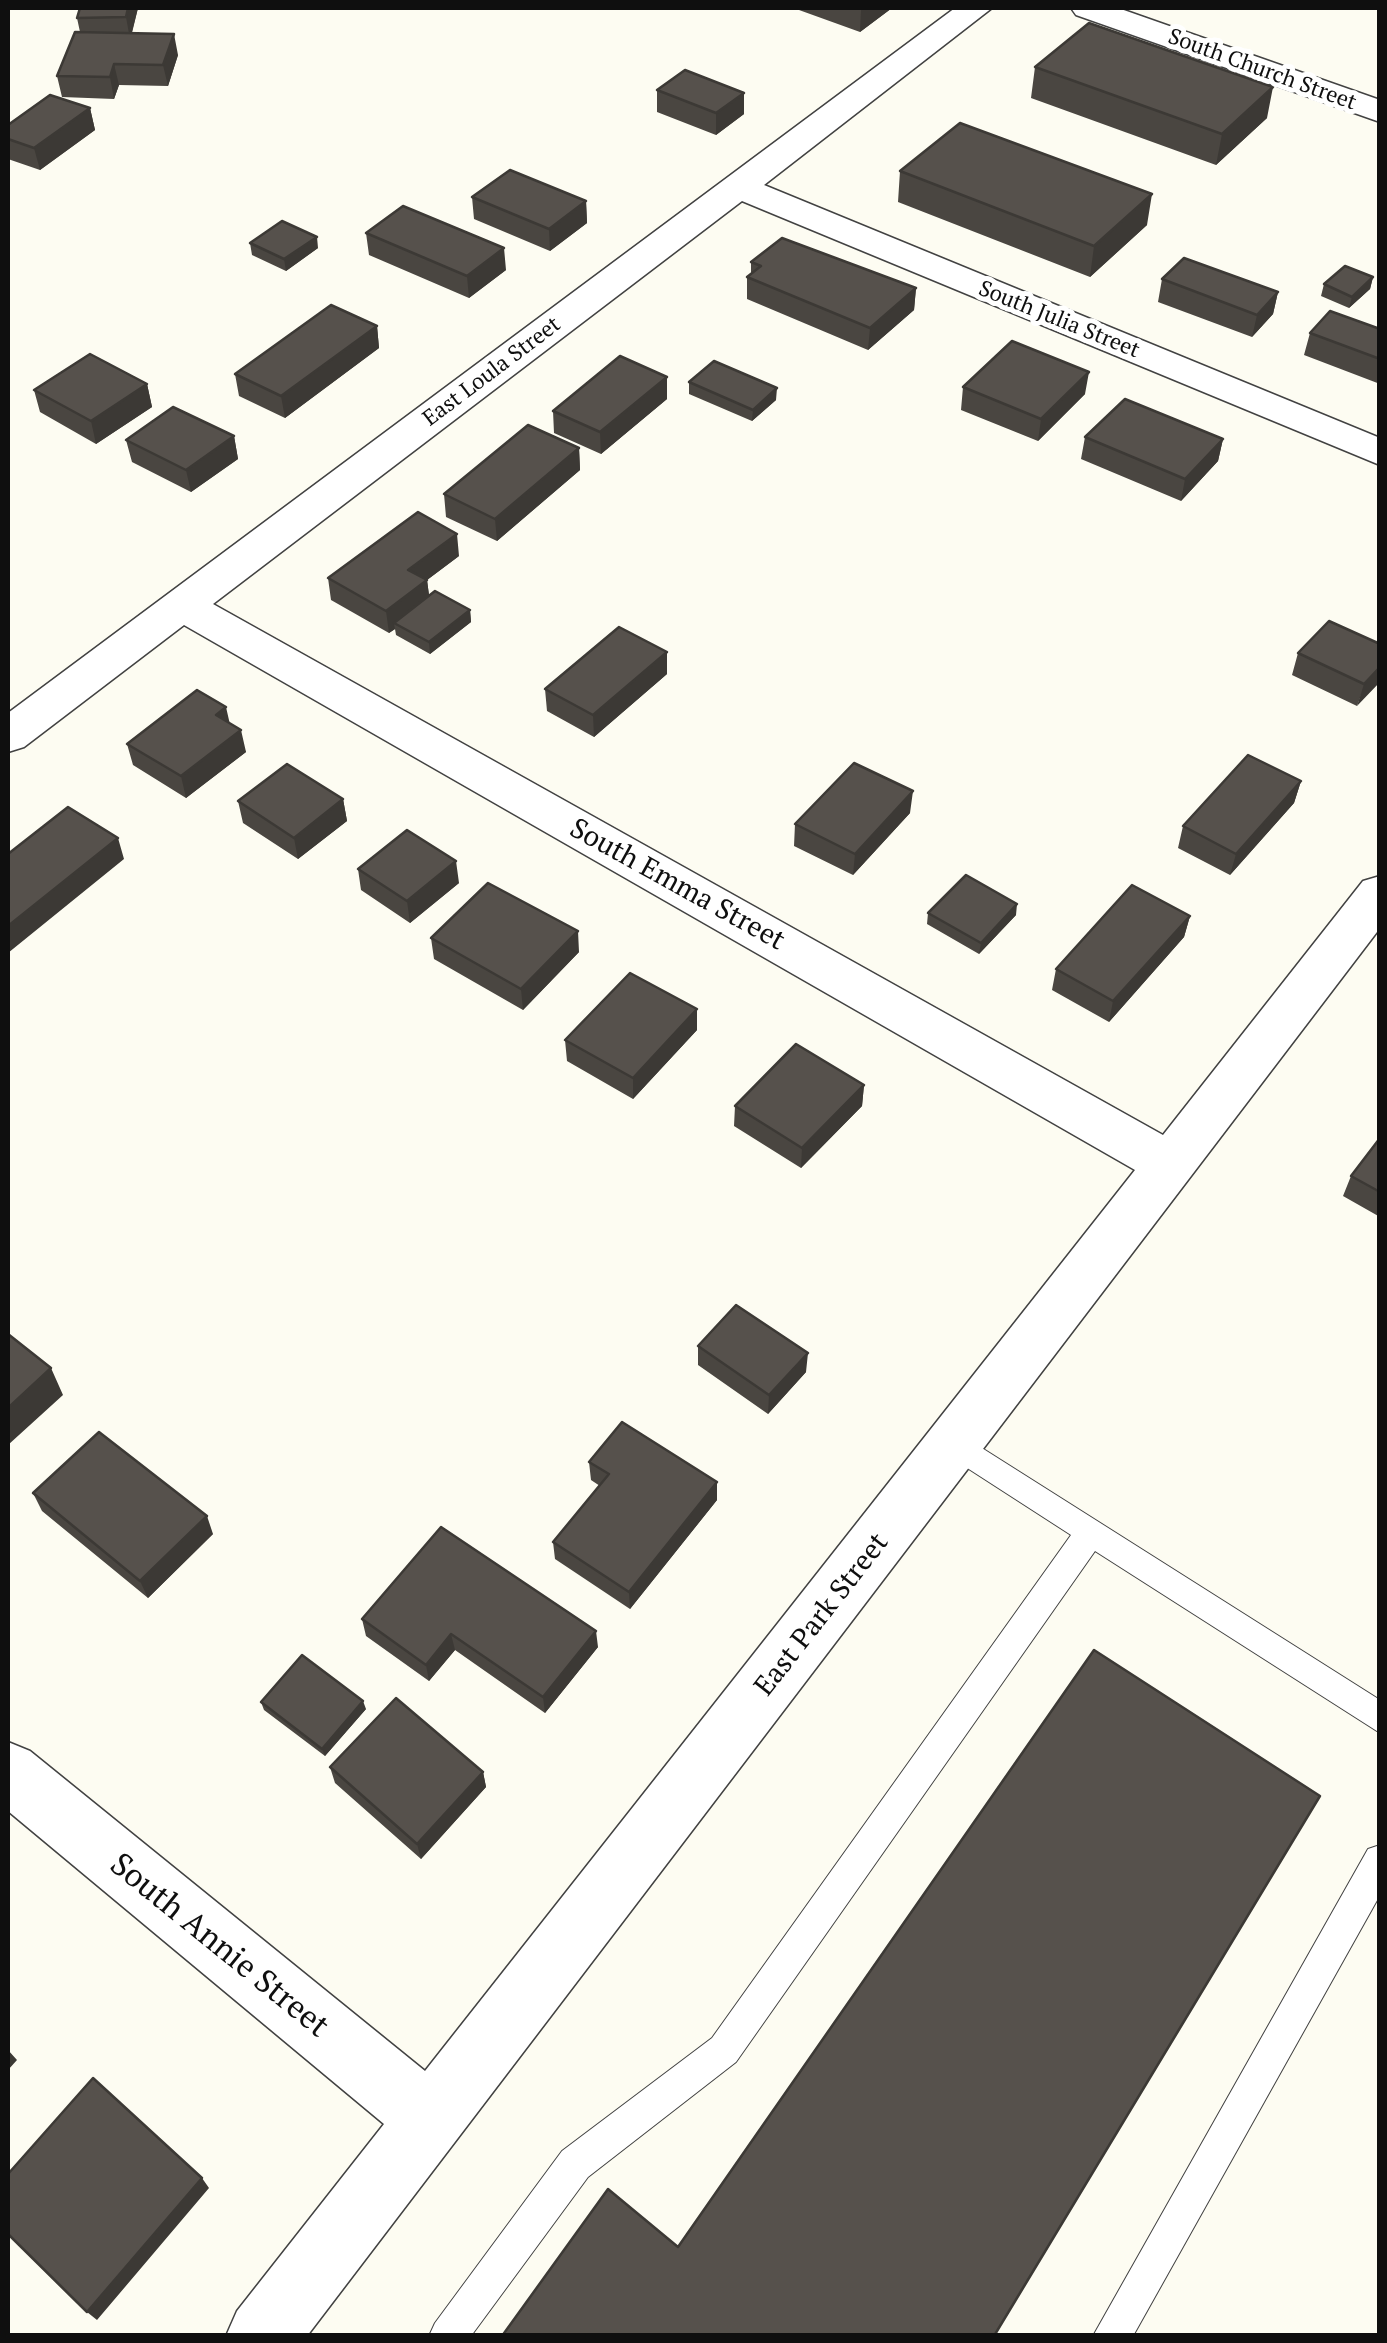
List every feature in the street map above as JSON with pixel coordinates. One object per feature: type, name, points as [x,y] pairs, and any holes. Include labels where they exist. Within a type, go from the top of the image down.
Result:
[{"type":"street","name":"East Loula Street","points":[[8,736],[975,8]]},
{"type":"street","name":"South Church Street","points":[[1088,8],[1380,112]]},
{"type":"street","name":"South Julia Street","points":[[738,187],[1380,453]]},
{"type":"street","name":"South Emma Street","points":[[182,606],[1171,1165]]},
{"type":"street","name":"East Park Street","points":[[262,2336],[1380,893]]},
{"type":"street","name":"South Annie Street","points":[[8,1772],[432,2120]]},
{"type":"lane","points":[[955,1444],[1380,1718]]},
{"type":"lane","points":[[448,2336],[575,2164],[724,2050],[1091,1532]]},
{"type":"lane","points":[[1112,2336],[1380,1861]]},
{"type":"building","points":[[80,8],[128,8],[126,17],[77,18]]},
{"type":"building","points":[[1089,23],[1273,87],[1222,134],[1035,67]]},
{"type":"building","points":[[75,32],[174,34],[163,65],[114,64],[110,77],[57,76]]},
{"type":"building","points":[[685,70],[744,93],[716,113],[657,90]]},
{"type":"building","points":[[50,95],[90,108],[34,148],[8,139],[8,125]]},
{"type":"building","points":[[960,123],[1152,194],[1094,246],[900,171]]},
{"type":"building","points":[[510,170],[586,201],[549,229],[472,197]]},
{"type":"building","points":[[403,206],[504,248],[467,276],[366,233]]},
{"type":"building","points":[[282,221],[317,237],[284,259],[250,243]]},
{"type":"building","points":[[782,238],[916,288],[870,328],[747,277],[761,266],[751,262]]},
{"type":"building","points":[[1184,258],[1278,292],[1257,315],[1162,279]]},
{"type":"building","points":[[1345,266],[1373,277],[1352,297],[1324,284]]},
{"type":"building","points":[[331,305],[377,326],[281,396],[235,374]]},
{"type":"building","points":[[1330,311],[1380,329],[1380,359],[1310,333]]},
{"type":"building","points":[[1012,341],[1089,372],[1041,419],[963,387]]},
{"type":"building","points":[[90,354],[147,384],[91,421],[34,390]]},
{"type":"building","points":[[620,356],[667,377],[600,432],[553,411]]},
{"type":"building","points":[[714,361],[777,388],[753,410],[689,382]]},
{"type":"building","points":[[1125,399],[1223,439],[1185,479],[1085,437]]},
{"type":"building","points":[[173,407],[234,436],[186,470],[126,440]]},
{"type":"building","points":[[528,425],[579,448],[495,519],[444,494]]},
{"type":"building","points":[[418,512],[457,534],[408,570],[427,580],[386,611],[328,578]]},
{"type":"building","points":[[435,591],[470,610],[429,642],[394,623]]},
{"type":"building","points":[[1329,621],[1380,644],[1380,667],[1364,684],[1298,653]]},
{"type":"building","points":[[619,627],[667,652],[593,715],[545,689]]},
{"type":"building","points":[[197,690],[226,707],[216,715],[241,730],[181,776],[127,744]]},
{"type":"building","points":[[1248,755],[1301,781],[1236,854],[1183,826]]},
{"type":"building","points":[[854,763],[913,791],[855,854],[795,824]]},
{"type":"building","points":[[287,764],[343,799],[294,838],[238,801]]},
{"type":"building","points":[[68,807],[118,838],[8,926],[8,854]]},
{"type":"building","points":[[407,830],[456,861],[407,901],[358,869]]},
{"type":"building","points":[[966,875],[1017,904],[981,943],[928,913]]},
{"type":"building","points":[[488,883],[578,931],[521,989],[431,938]]},
{"type":"building","points":[[1132,885],[1190,916],[1113,1001],[1056,969]]},
{"type":"building","points":[[630,973],[697,1009],[633,1078],[565,1040]]},
{"type":"building","points":[[796,1044],[864,1085],[802,1148],[735,1106]]},
{"type":"building","points":[[1380,1138],[1380,1192],[1351,1176]]},
{"type":"building","points":[[736,1305],[808,1353],[769,1395],[698,1346]]},
{"type":"building","points":[[8,1334],[51,1368],[8,1408]]},
{"type":"building","points":[[622,1422],[717,1482],[629,1592],[553,1542],[609,1474],[589,1462]]},
{"type":"building","points":[[99,1432],[207,1516],[140,1581],[33,1493]]},
{"type":"building","points":[[441,1527],[596,1631],[543,1697],[451,1634],[426,1665],[362,1619]]},
{"type":"building","points":[[1094,1650],[1320,1796],[994,2336],[502,2336],[608,2189],[678,2247]]},
{"type":"building","points":[[302,1655],[363,1701],[322,1749],[261,1702]]},
{"type":"building","points":[[396,1698],[483,1772],[417,1844],[330,1767]]},
{"type":"building","points":[[93,2078],[202,2178],[87,2312],[8,2234],[8,2174]]}]
